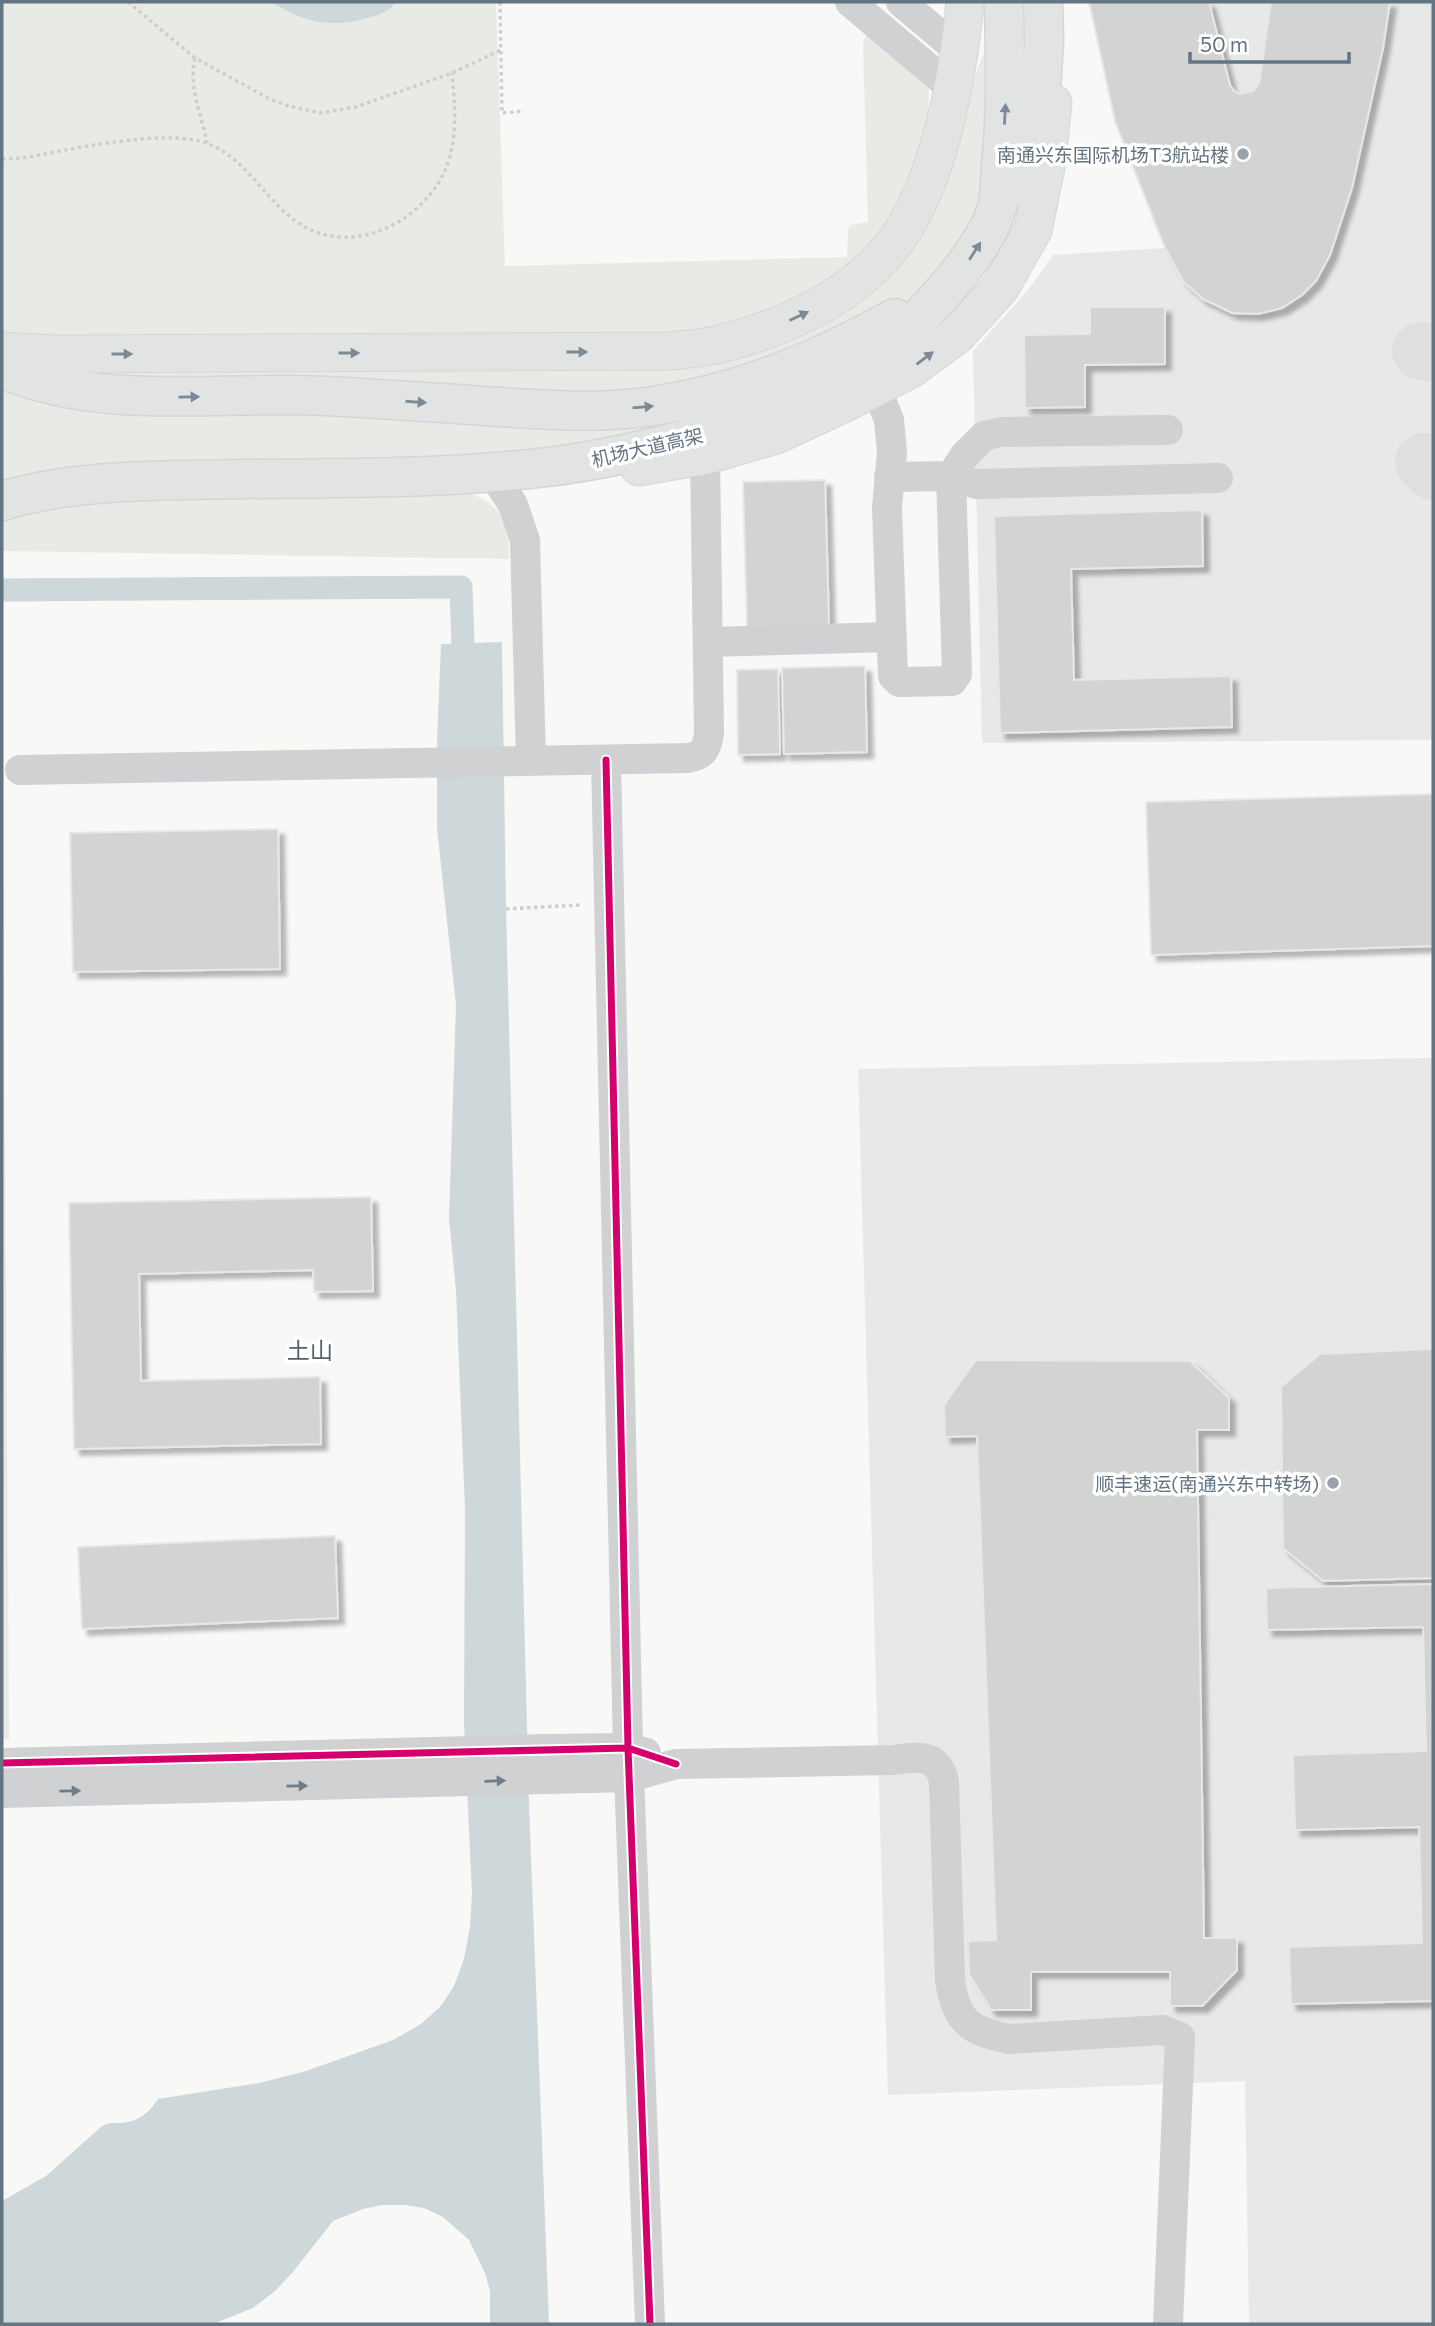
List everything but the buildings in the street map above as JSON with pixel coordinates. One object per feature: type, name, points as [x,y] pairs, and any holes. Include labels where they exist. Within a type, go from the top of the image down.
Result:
[{"type":"highway","name":"机场大道高架","points":[[2,501],[35,491],[98,482],[408,477],[549,467],[671,444],[741,423],[801,400],[858,371],[904,335],[944,292],[978,249],[997,206],[1006,85],[1004,2]]},
{"type":"highway","points":[[997,206],[1030,146],[1041,90],[1043,2]]},
{"type":"highway","points":[[2,369],[40,383],[89,393],[140,397],[322,396],[562,411],[640,408],[697,398],[751,384],[800,366],[848,344],[944,292]]},
{"type":"main road","points":[[2,519],[77,501],[152,495],[501,486],[592,476],[705,455],[776,435],[876,387],[911,369],[957,335],[1000,288],[1033,230],[1046,167],[1055,80],[1053,2]]},
{"type":"main road","points":[[2,351],[54,354],[646,352],[721,344],[770,329],[810,311],[858,282],[893,245],[916,207],[936,159],[960,35]]},
{"type":"main road","points":[[2,363],[54,354]]},
{"type":"street","points":[[850,2],[960,35]]},
{"type":"street","points":[[874,2],[960,35]]},
{"type":"street","points":[[901,2],[960,35]]},
{"type":"street","points":[[928,2],[960,35]]},
{"type":"street","points":[[876,387],[889,419],[892,452],[887,508],[894,676],[899,682],[952,681],[957,674],[951,476],[965,455],[984,436],[1001,432],[1168,430]]},
{"type":"street","points":[[20,770],[606,760],[688,758],[699,755],[705,750],[709,733],[705,455]]},
{"type":"street","points":[[889,477],[951,476],[976,484],[1218,478]]},
{"type":"street","points":[[501,486],[513,505],[525,540],[522,761]]},
{"type":"street","points":[[708,642],[892,637]]},
{"type":"street","points":[[606,760],[628,1748],[650,2324]]},
{"type":"street","points":[[2,1763],[628,1748],[676,1764]]},
{"type":"street","points":[[2,1793],[630,1777],[676,1764],[893,1760],[918,1757],[930,1759],[938,1766],[944,1782],[950,1980],[959,2015],[971,2028],[1009,2039],[1163,2030],[1180,2037],[1168,2324]]},
{"type":"path","points":[[128,2],[195,58],[270,99],[320,113],[356,107],[452,73],[501,50]]},
{"type":"path","points":[[500,2],[502,113],[524,111]]},
{"type":"path","points":[[195,58],[193,92],[207,143]]},
{"type":"path","points":[[2,159],[145,139],[187,139],[207,143],[227,155],[288,215],[305,227],[321,234],[341,237],[374,233],[412,214],[427,200],[447,166],[455,124],[452,73]]},
{"type":"path","points":[[506,909],[580,905]]},
{"type":"shaded area","points":[[2,2],[496,2],[505,266],[847,257],[850,225],[868,222],[863,46],[868,34],[924,78],[929,90],[928,123],[917,164],[902,198],[884,228],[857,259],[797,303],[669,342],[2,344]]},
{"type":"shaded area","points":[[271,2],[396,2],[372,17],[329,23],[306,19]]},
{"type":"shaded area","points":[[1089,2],[1433,2],[1433,740],[982,743],[973,351],[1029,289],[1053,255],[1164,248],[1115,121]]},
{"type":"shaded area","points":[[987,47],[1019,48],[974,248],[856,357],[679,424],[469,493],[490,504],[502,518],[508,536],[509,559],[2,551],[2,372],[453,360],[824,319],[960,109]]},
{"type":"shaded area","points":[[2,634],[9,1739],[2,1739]]},
{"type":"shaded area","points":[[502,642],[506,909],[529,1805],[549,2324],[490,2324],[490,2291],[485,2273],[469,2240],[443,2217],[424,2208],[382,2205],[333,2221],[275,2291],[253,2308],[213,2324],[2,2324],[2,2201],[46,2176],[102,2126],[137,2119],[151,2109],[158,2099],[259,2083],[306,2071],[393,2040],[421,2024],[441,2006],[454,1986],[464,1959],[472,1894],[464,1722],[465,1509],[456,1290],[449,1218],[456,1005],[437,828],[437,742],[441,644]]},
{"type":"shaded area","points":[[1433,1058],[1433,2324],[1249,2324],[1245,2081],[888,2095],[858,1069]]},
{"type":"waterway","points":[[2,590],[461,587],[464,674]]},
{"type":"taxiway","points":[[1421,351],[1433,353]]},
{"type":"taxiway","points":[[1424,462],[1433,471]]},
{"type":"cycle path","points":[[606,760],[628,1748],[650,2324]]},
{"type":"cycle path","points":[[2,1763],[628,1748],[676,1764]]},
{"type":"place","name":"南通兴东国际机场T3航站楼","points":[[1243,154]]},
{"type":"place","name":"顺丰速运(南通兴东中转场)","points":[[1333,1483]]},
{"type":"district","name":"土山","points":[[310,1350]]}]
